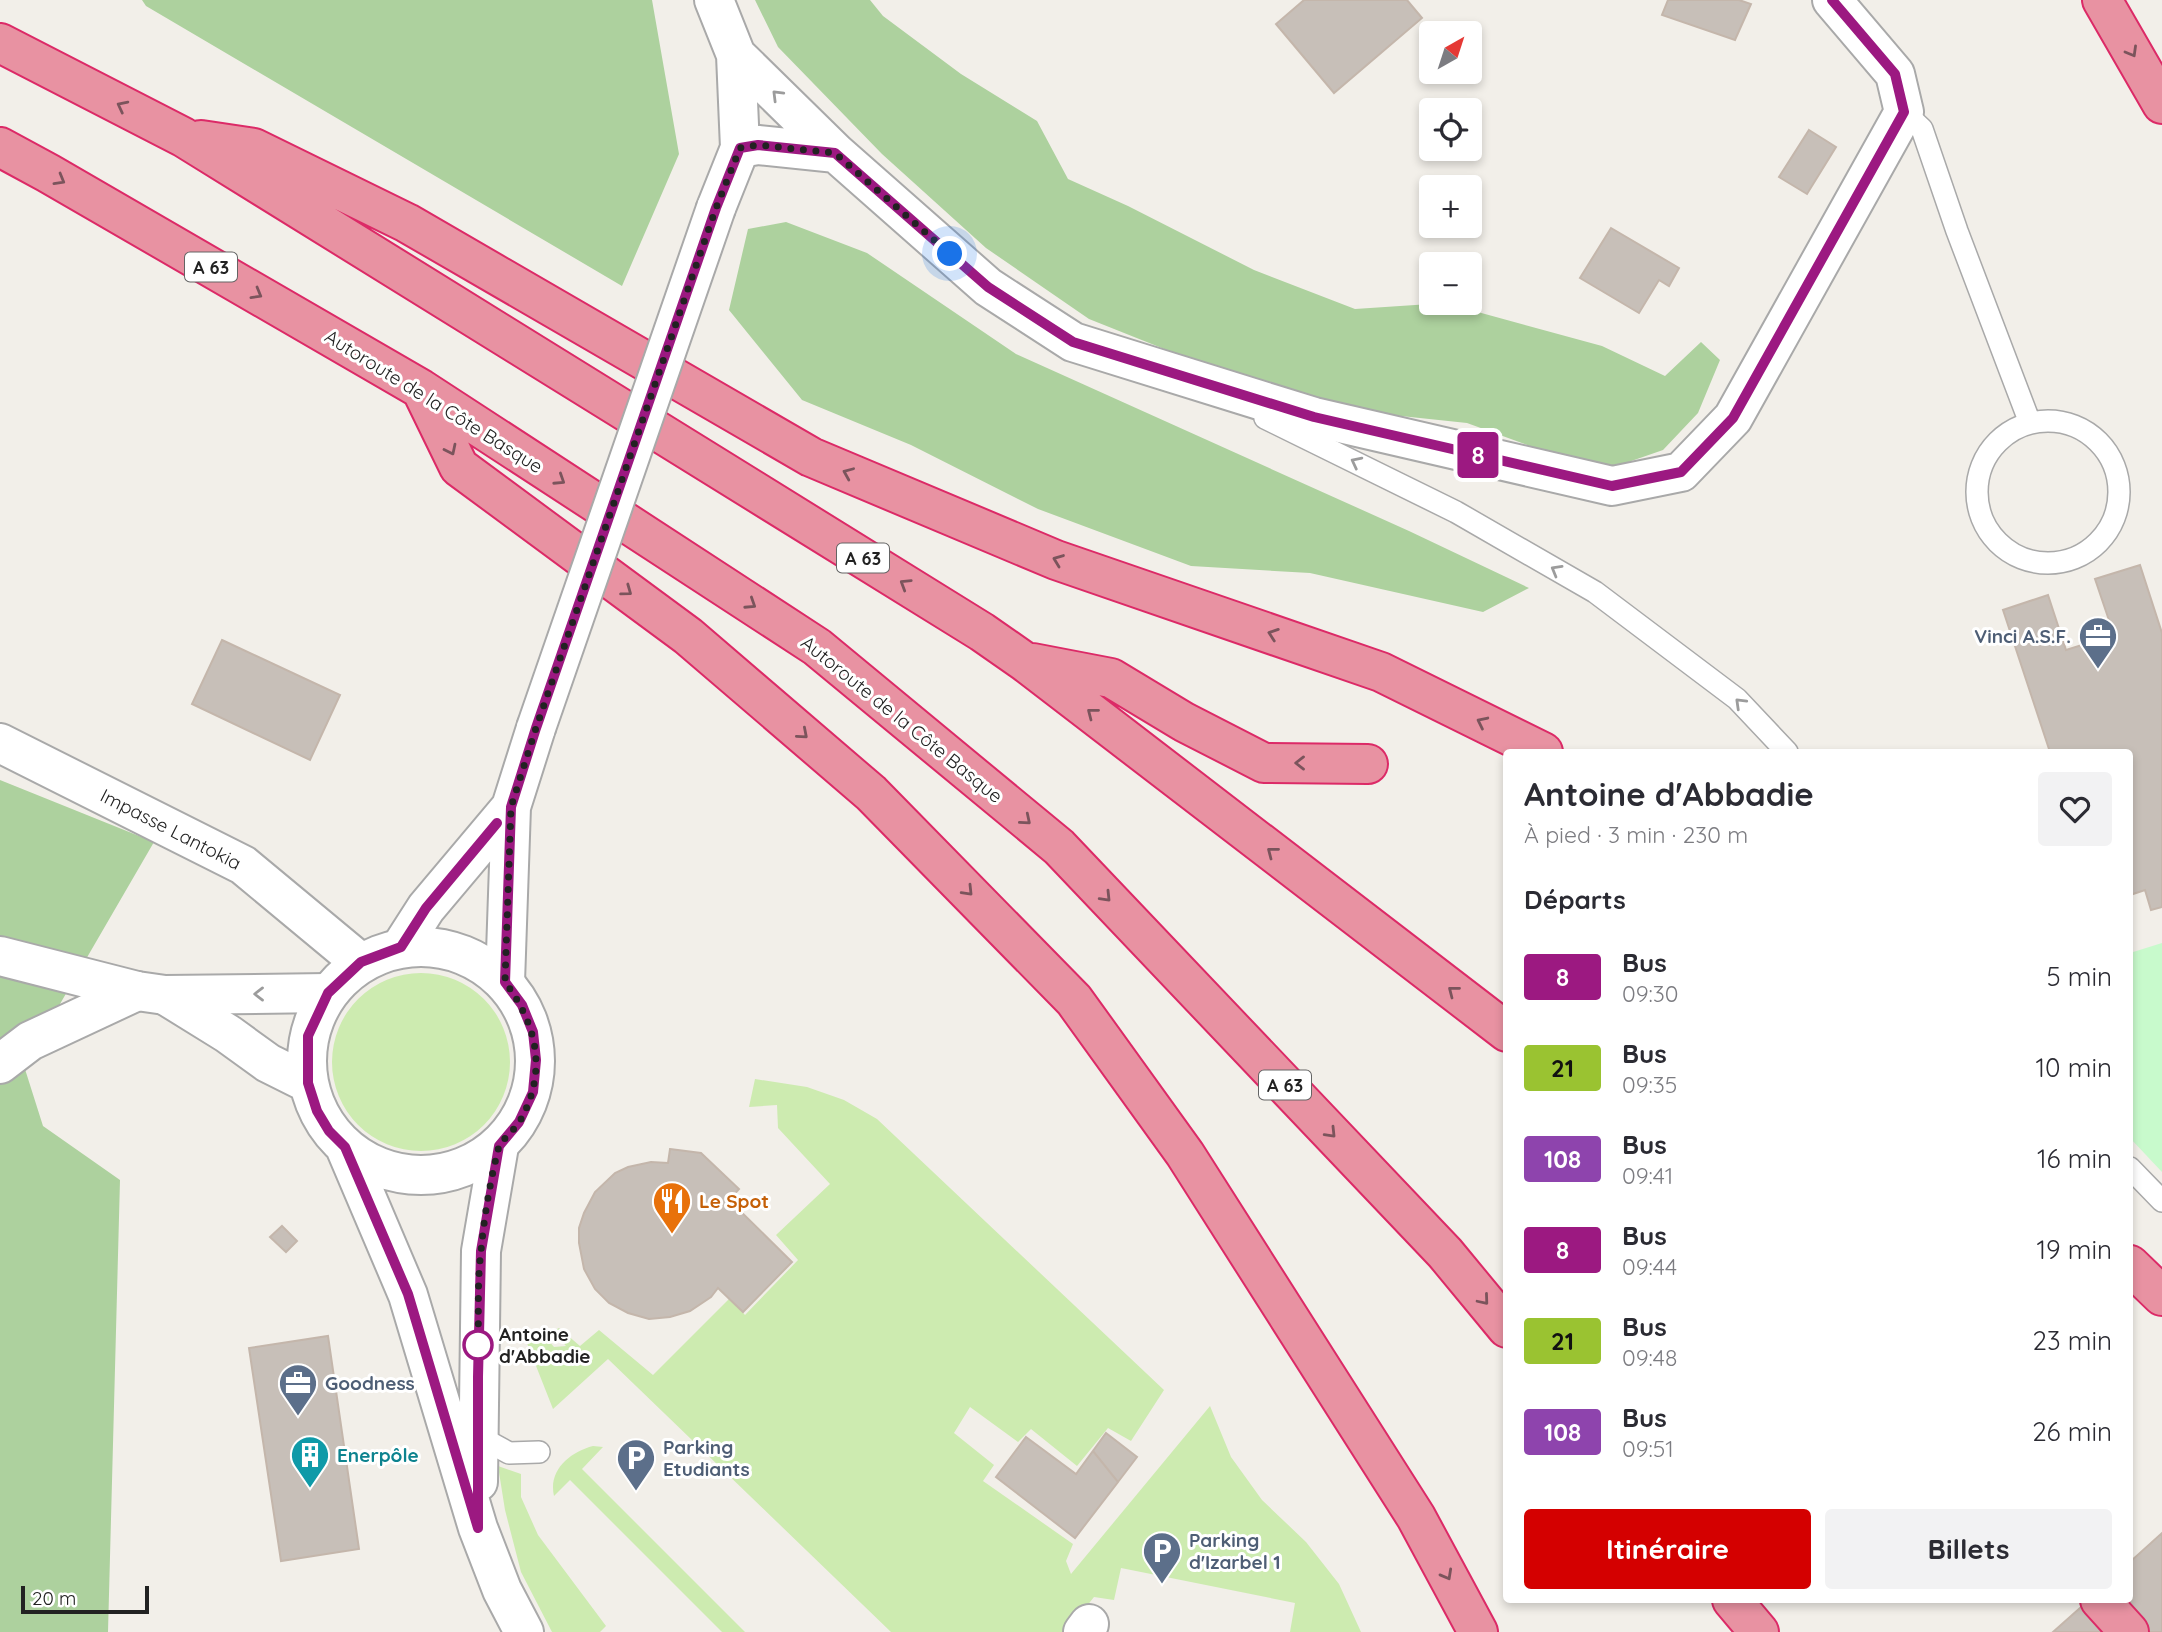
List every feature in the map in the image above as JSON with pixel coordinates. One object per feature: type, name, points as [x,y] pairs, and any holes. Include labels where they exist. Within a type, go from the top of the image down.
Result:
[{"type":"highway","points":[[2102,0],[2162,104]]},
{"type":"highway","name":"A 63","points":[[0,43],[183,137],[982,632],[1026,662],[1503,1029]]},
{"type":"highway","points":[[183,137],[254,148],[407,223],[811,457],[1056,560],[1381,672],[1537,749]]},
{"type":"highway","name":"Autoroute de la Côte Basque","points":[[0,147],[421,389],[817,647],[1059,847],[1445,1254],[1503,1323]]},
{"type":"highway","points":[[421,389],[459,467],[688,636],[872,793],[1074,1000],[1200,1177],[1416,1517],[1478,1632]]},
{"type":"highway","points":[[1026,662],[1111,678],[1184,722],[1264,763],[1368,764]]},
{"type":"highway","points":[[2133,1268],[2162,1296]]},
{"type":"highway","points":[[1735,1603],[1759,1632]]},
{"type":"highway","points":[[2103,1603],[2129,1632]]},
{"type":"street","points":[[505,982],[511,807],[716,208],[740,148],[736,55],[714,0]]},
{"type":"street","points":[[736,55],[835,153],[988,287],[1073,342],[1314,417],[1612,486],[1681,472],[1733,418],[1904,112],[1895,74],[1832,0]]},
{"type":"street","points":[[740,148],[758,145],[835,153]]},
{"type":"street","name":"Impasse Lantokia","points":[[0,743],[243,865],[361,962]]},
{"type":"street","points":[[401,947],[426,908],[511,807]]},
{"type":"street","points":[[401,947],[458,952],[505,982],[522,1005],[533,1032],[536,1060],[533,1092],[519,1122],[499,1146],[463,1168],[422,1176],[381,1169],[345,1147],[329,1131],[317,1111],[308,1083],[308,1036],[328,993],[361,962],[401,947]]},
{"type":"street","points":[[0,956],[151,993],[328,993]]},
{"type":"street","points":[[0,1064],[30,1041],[151,993],[228,1034],[268,1063],[308,1083]]},
{"type":"street","points":[[478,1528],[481,1251],[499,1146]]},
{"type":"street","points":[[345,1147],[408,1294],[478,1528],[502,1590],[524,1632]]},
{"type":"lane","points":[[1904,112],[1922,128],[1957,231],[2030,423]]},
{"type":"lane","points":[[1167,372],[1457,512],[1595,592],[1737,699],[1784,749]]},
{"type":"lane","points":[[2055,421],[2074,425],[2095,438],[2111,457],[2119,481],[2119,505],[2106,535],[2079,557],[2055,563],[2033,562],[2010,552],[1994,539],[1981,517],[1977,503],[1978,478],[1982,465],[2005,435],[2030,423],[2055,421]]},
{"type":"lane","points":[[2133,1171],[2162,1201]]},
{"type":"lane","points":[[478,1436],[509,1453],[539,1452]]},
{"type":"green space","points":[[142,0],[652,0],[679,154],[622,286],[146,6]]},
{"type":"green space","points":[[755,0],[870,0],[883,16],[961,74],[1037,121],[1068,179],[1128,206],[1254,270],[1355,309],[1419,305],[1419,315],[1482,313],[1602,346],[1665,376],[1701,342],[1720,360],[1698,413],[1663,450],[1614,467],[1538,449],[1467,423],[1382,414],[1217,370],[1089,319],[986,248],[882,154],[778,47]]},
{"type":"green space","points":[[786,222],[867,253],[1016,354],[1529,588],[1483,612],[1310,573],[1191,566],[1038,509],[911,445],[802,400],[729,310],[748,229]]},
{"type":"green space","points":[[0,780],[154,842],[24,1066],[43,1126],[120,1180],[108,1632],[0,1632]]},
{"type":"green space","points":[[2162,943],[2162,1172],[2133,1141],[2133,952]]},
{"type":"green space","points":[[421,973],[455,979],[484,999],[504,1028],[510,1062],[504,1096],[484,1125],[455,1145],[421,1151],[387,1145],[358,1125],[338,1096],[332,1062],[338,1028],[358,999],[387,979]]},
{"type":"green space","points":[[755,1079],[807,1087],[844,1100],[877,1119],[1164,1390],[1131,1441],[1108,1428],[1077,1466],[1031,1429],[1018,1442],[970,1407],[954,1433],[994,1465],[983,1481],[1073,1544],[1066,1561],[1071,1574],[1210,1406],[1231,1457],[1262,1500],[1306,1542],[1339,1584],[1361,1632],[1290,1632],[1295,1603],[1121,1568],[1114,1600],[1094,1597],[1066,1632],[891,1632],[608,1359],[553,1409],[525,1338],[533,1337],[539,1343],[548,1340],[554,1347],[566,1346],[553,1331],[559,1328],[580,1346],[599,1330],[653,1375],[730,1298],[745,1315],[798,1260],[776,1235],[830,1184],[778,1128],[777,1105],[749,1107]]},
{"type":"green space","points":[[593,1446],[603,1447],[582,1469],[745,1632],[722,1632],[570,1480],[554,1496],[554,1478],[558,1470],[576,1453]]},
{"type":"green space","points":[[498,1466],[521,1474],[521,1497],[538,1535],[606,1626],[600,1632],[552,1632],[521,1572],[505,1510]]},
{"type":"building","points":[[1304,0],[1407,0],[1422,18],[1334,93],[1276,24]]},
{"type":"building","points":[[1668,0],[1739,0],[1751,4],[1735,40],[1662,15]]},
{"type":"building","points":[[1809,130],[1836,147],[1807,194],[1779,177]]},
{"type":"building","points":[[1611,228],[1679,268],[1669,286],[1659,280],[1639,313],[1580,278]]},
{"type":"building","points":[[2140,565],[2162,633],[2162,907],[2151,910],[2145,890],[2133,894],[2133,749],[2049,749],[2003,610],[2048,595],[2066,650],[2114,635],[2095,579]]},
{"type":"building","points":[[222,640],[340,695],[310,760],[192,704]]},
{"type":"building","name":"Le Spot","points":[[670,1149],[701,1153],[739,1189],[729,1200],[792,1262],[743,1312],[718,1288],[711,1297],[690,1311],[649,1319],[628,1313],[609,1303],[595,1289],[584,1269],[579,1228],[595,1192],[615,1173],[628,1167],[651,1162],[668,1163]]},
{"type":"building","points":[[282,1226],[297,1241],[286,1252],[270,1237]]},
{"type":"building","name":"Enerpôle","points":[[328,1336],[359,1549],[281,1561],[249,1348]]},
{"type":"building","points":[[1106,1433],[1137,1457],[1118,1482],[1093,1451]]},
{"type":"building","points":[[1026,1437],[1076,1474],[1093,1451],[1118,1482],[1075,1538],[996,1477]]},
{"type":"building","points":[[2162,1533],[2162,1632],[2053,1632],[2086,1603],[2133,1603],[2133,1559]]},
{"type":"bus line","name":"8","points":[[497,823],[426,908],[401,947],[361,962],[328,993],[308,1036],[308,1083],[317,1111],[329,1131],[345,1147],[408,1294],[478,1528],[481,1251],[499,1146],[519,1122],[533,1092],[536,1060],[533,1032],[522,1005],[505,982],[511,807],[716,208],[740,148],[758,145],[835,153],[988,287],[1073,342],[1314,417],[1612,486],[1681,472],[1733,418],[1904,112],[1895,74],[1852,20],[1832,0]]},
{"type":"place","name":"Vinci A.S.F.","points":[[2098,670]]},
{"type":"place","name":"Le Spot","points":[[672,1235]]},
{"type":"place","name":"Antoine d'Abbadie","points":[[478,1345]]},
{"type":"place","name":"Goodness","points":[[298,1417]]},
{"type":"place","name":"Enerpôle","points":[[310,1489]]},
{"type":"place","name":"Parking Etudiants","points":[[636,1492]]},
{"type":"place","name":"Parking d'Izarbel 1","points":[[1162,1585]]},
{"type":"route","points":[[478,1345],[481,1251],[499,1146],[519,1122],[533,1092],[536,1060],[533,1032],[522,1005],[505,982],[511,807],[716,208],[740,148],[758,145],[835,153],[950,254]]}]
